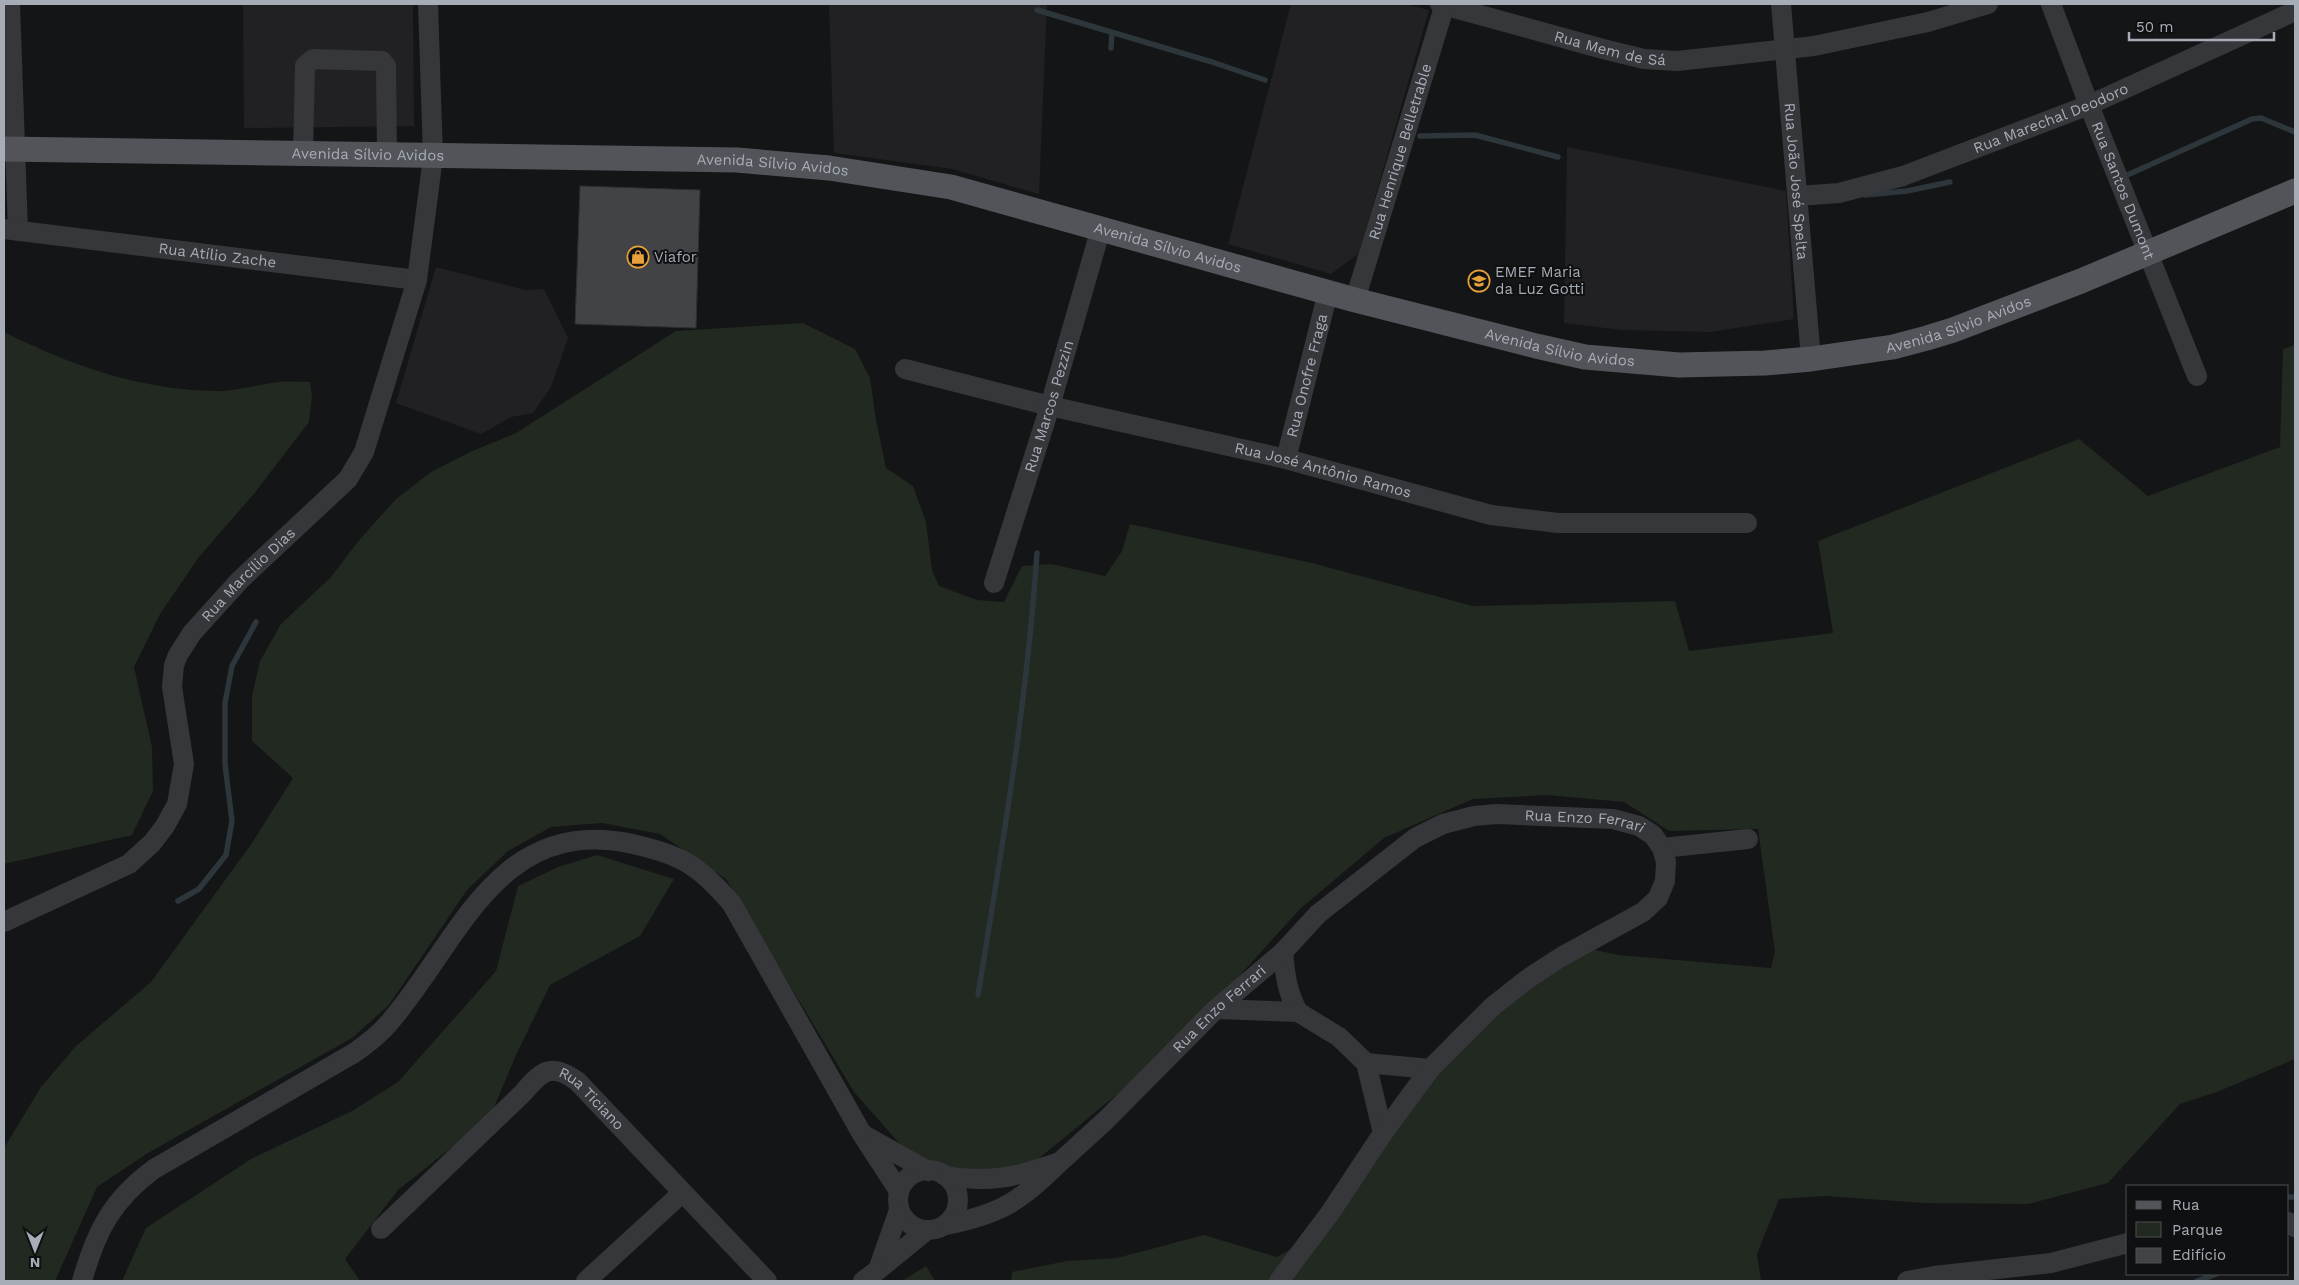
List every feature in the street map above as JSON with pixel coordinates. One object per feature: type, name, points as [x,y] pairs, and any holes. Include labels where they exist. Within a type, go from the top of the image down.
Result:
[{"type":"main road","name":"Avenida Sílvio Avidos","points":[[10,150],[737,160],[829,168],[951,187],[1355,300],[1585,357],[1679,365],[1765,363],[1811,359],[1892,347],[1953,330],[2081,281],[2295,191]]},
{"type":"street","name":"Rua Atílio Zache","points":[[10,4],[11,230],[416,280]]},
{"type":"street","name":"Rua Marcílio Dias","points":[[4,922],[129,864],[152,843],[165,826],[176,804],[184,764],[172,686],[174,665],[178,655],[192,633],[240,580],[337,490],[357,466],[374,424],[416,280],[433,157],[428,4]]},
{"type":"street","name":"Rua Mem de Sá","points":[[1444,4],[1644,59],[1677,61],[1814,46],[1928,22],[1988,4]]},
{"type":"street","name":"Rua Henrique Belletrable","points":[[1355,300],[1444,4]]},
{"type":"street","name":"Rua João José Spelta","points":[[1781,4],[1811,359]]},
{"type":"street","name":"Rua Santos Dumont","points":[[2050,4],[2198,376]]},
{"type":"street","name":"Rua Marechal Deodoro","points":[[1798,196],[1839,192],[1903,176],[2089,105],[2295,11]]},
{"type":"street","points":[[303,155],[305,66],[314,59],[382,61],[386,66],[387,156]]},
{"type":"street","name":"Rua Marcos Pezzin","points":[[994,583],[1050,406],[1101,228]]},
{"type":"street","name":"Rua Onofre Fraga","points":[[1286,459],[1328,292]]},
{"type":"street","name":"Rua José Antônio Ramos","points":[[905,369],[1050,406],[1286,459],[1491,515],[1526,521],[1558,523],[1747,524]]},
{"type":"street","name":"Rua Enzo Ferrari","points":[[936,1228],[977,1218],[999,1210],[1035,1187],[1106,1120],[1216,1009],[1283,952],[1318,914],[1415,838],[1443,824],[1474,816],[1497,814],[1613,819],[1639,826],[1653,835],[1662,848],[1666,862],[1663,891],[1650,906],[1526,980],[1493,1006],[1430,1069],[1383,1133],[1330,1213],[1279,1281]]},
{"type":"street","points":[[1662,848],[1748,839]]},
{"type":"street","points":[[82,1281],[97,1238],[111,1210],[137,1181],[154,1169],[354,1053],[374,1039],[402,1006],[474,905],[517,864],[556,845],[600,840],[646,847],[677,856],[698,868],[715,884],[732,904],[899,1200],[910,1225],[936,1228]]},
{"type":"street","points":[[1283,952],[1285,976],[1290,997],[1298,1012]]},
{"type":"street","points":[[1216,1009],[1298,1012],[1339,1037],[1366,1062],[1383,1133]]},
{"type":"street","points":[[1366,1062],[1430,1069]]},
{"type":"street","name":"Rua Ticiano","points":[[381,1229],[535,1080],[553,1070],[566,1074],[577,1081],[767,1281]]},
{"type":"street","points":[[862,1134],[952,1182],[958,1200],[952,1218],[871,1275]]},
{"type":"street","name":"Rua Enzo Ferrari","points":[[937,1173],[984,1180],[1017,1176],[1060,1162]]},
{"type":"street","points":[[871,1275],[910,1176],[919,1172],[937,1173]]},
{"type":"street","points":[[586,1281],[682,1193]]},
{"type":"street","points":[[1907,1281],[1934,1276],[2051,1263],[2126,1244]]},
{"type":"shaded area","points":[[243,4],[413,4],[414,126],[244,128]]},
{"type":"shaded area","points":[[829,4],[1047,4],[1039,194],[952,169],[834,153]]},
{"type":"shaded area","points":[[1291,4],[1405,4],[1429,10],[1359,253],[1331,274],[1228,244]]},
{"type":"shaded area","points":[[1567,147],[1786,191],[1794,319],[1710,332],[1622,330],[1564,323]]},
{"type":"shaded area","points":[[436,267],[525,290],[544,289],[568,338],[551,387],[533,413],[511,417],[481,434],[396,403]]},
{"type":"green space","points":[[803,323],[855,349],[870,378],[886,468],[913,486],[926,522],[932,570],[939,586],[977,600],[1004,602],[1022,566],[1051,564],[1105,576],[1122,551],[1130,524],[1312,563],[1473,606],[1675,601],[1689,651],[1833,633],[1818,541],[2079,439],[2148,496],[2280,447],[2283,349],[2295,345],[2295,1059],[2217,1092],[2180,1104],[2108,1183],[2028,1204],[1924,1203],[1825,1196],[1779,1199],[1757,1254],[1761,1281],[1011,1281],[1012,1272],[1067,1261],[1117,1258],[1204,1235],[1277,1257],[1319,1233],[1450,1034],[1502,988],[1573,945],[1618,955],[1771,968],[1775,952],[1758,829],[1669,831],[1624,802],[1547,795],[1473,799],[1384,838],[1300,909],[1175,1047],[1037,1160],[972,1175],[913,1159],[854,1092],[726,879],[660,834],[602,823],[551,827],[508,851],[467,890],[389,1005],[352,1038],[148,1153],[97,1187],[55,1281],[4,1281],[4,1148],[41,1087],[76,1046],[151,982],[252,843],[293,778],[252,741],[252,696],[260,661],[281,624],[331,577],[360,539],[396,499],[431,472],[470,452],[516,433],[676,331]]},
{"type":"green space","points":[[4,332],[30,345],[83,366],[137,382],[164,387],[222,391],[279,382],[310,382],[312,396],[309,422],[253,495],[199,557],[160,614],[134,667],[152,747],[153,791],[132,835],[4,864]]},
{"type":"green space","points":[[597,855],[674,879],[640,936],[550,985],[516,1055],[490,1117],[398,1190],[345,1259],[360,1281],[122,1281],[146,1228],[251,1159],[352,1111],[398,1082],[496,971],[518,886],[558,867]]},
{"type":"green space","points":[[926,1266],[935,1281],[902,1281]]},
{"type":"building","name":"Viafor","points":[[580,186],[700,190],[696,328],[575,324]]},
{"type":"waterway","points":[[1037,10],[1212,62],[1265,80]]},
{"type":"waterway","points":[[1111,48],[1112,32]]},
{"type":"waterway","points":[[2125,176],[2252,119],[2261,118],[2295,132]]},
{"type":"waterway","points":[[1420,136],[1475,135],[1558,157]]},
{"type":"waterway","points":[[1865,195],[1907,191],[1950,182]]},
{"type":"waterway","points":[[978,995],[1005,830],[1020,720],[1033,609],[1037,553]]},
{"type":"waterway","points":[[178,901],[199,889],[226,855],[232,821],[225,764],[225,703],[232,666],[256,622]]},
{"type":"waterway","points":[[2289,1197],[2295,1197]]},
{"type":"waterway","points":[[2197,1281],[2214,1275]]},
{"type":"place","name":"Viafor","points":[[638,257]]},
{"type":"place","name":"EMEF Maria da Luz Gotti","points":[[1479,281]]}]
